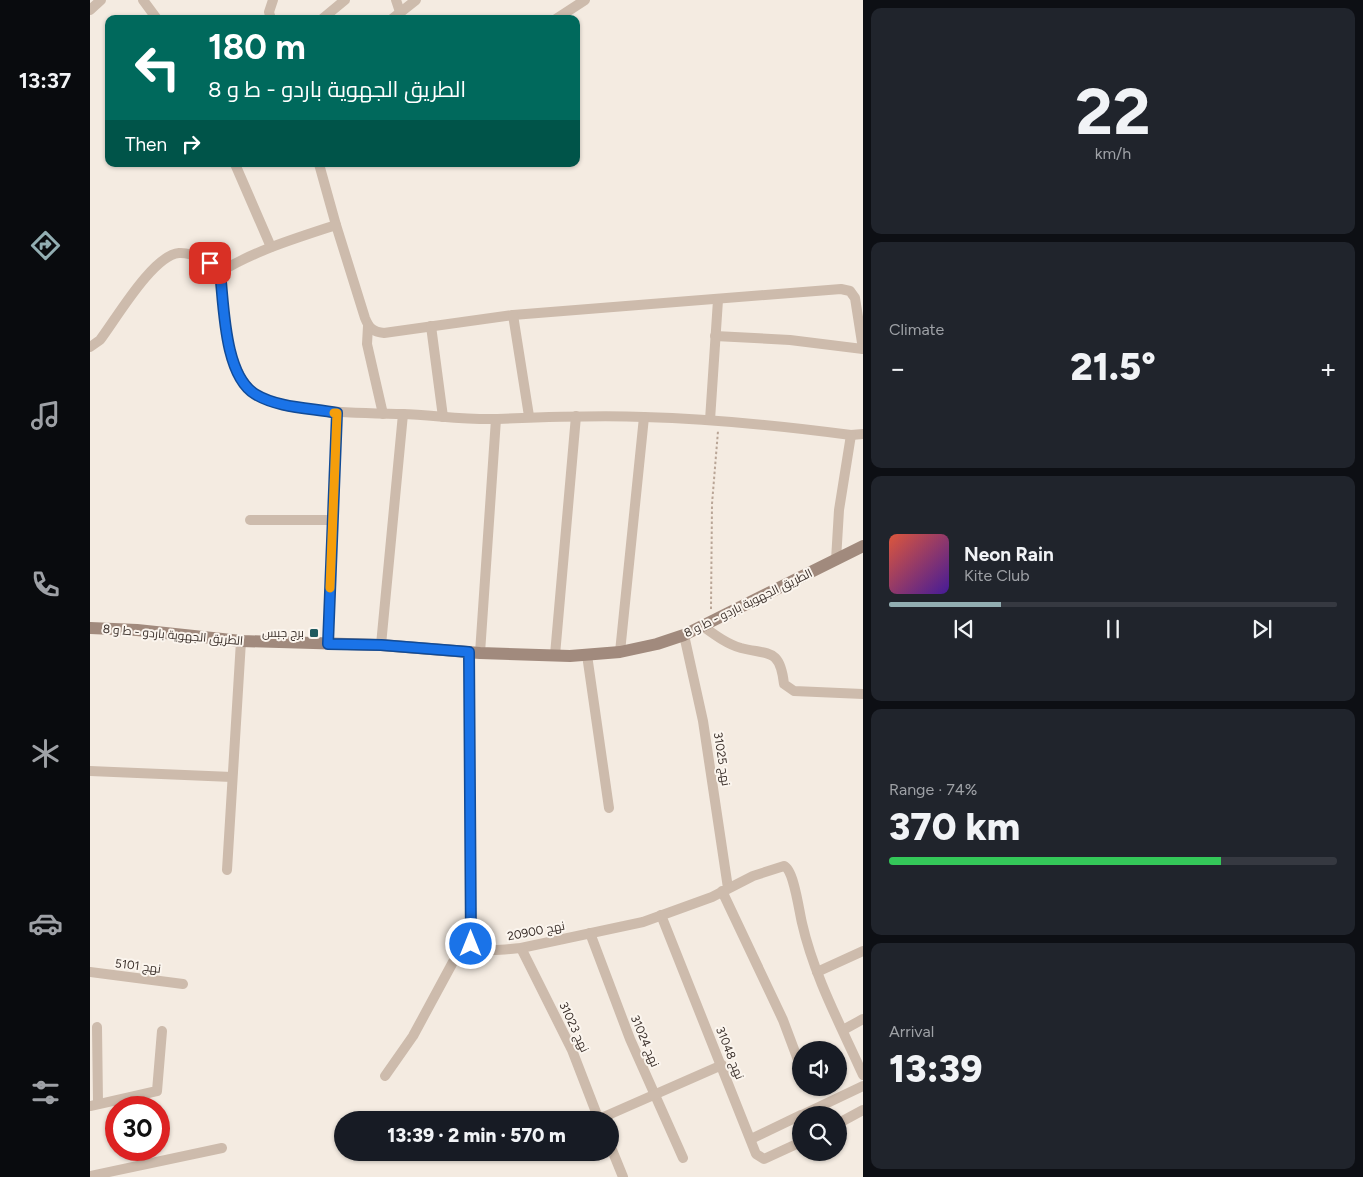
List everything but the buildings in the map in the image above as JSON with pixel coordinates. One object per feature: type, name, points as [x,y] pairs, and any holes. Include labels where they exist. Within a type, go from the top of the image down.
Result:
[{"type":"main road","name":"الطريق الجهوية باردو - ط و 8","points":[[90,628],[240,641],[381,645],[475,653],[587,655],[620,652],[657,644],[707,625],[863,546]]},
{"type":"street","points":[[90,10],[101,0]]},
{"type":"street","points":[[143,0],[154,15]]},
{"type":"street","points":[[270,15],[273,0]]},
{"type":"street","points":[[327,15],[345,0]]},
{"type":"street","points":[[396,0],[396,15]]},
{"type":"street","points":[[396,15],[416,0]]},
{"type":"street","points":[[562,15],[585,0]]},
{"type":"street","points":[[236,167],[271,247]]},
{"type":"street","points":[[320,167],[368,326],[367,344],[382,414]]},
{"type":"street","points":[[220,272],[239,260],[271,247],[336,225]]},
{"type":"street","points":[[90,347],[100,340],[153,269],[166,258],[179,253],[193,255],[210,263],[220,272],[230,354],[238,374],[254,393],[275,402],[337,413],[496,419],[529,416],[644,417],[714,421],[851,435],[863,434]]},
{"type":"street","points":[[368,326],[375,332],[384,332],[513,315],[841,289],[850,291],[855,298],[863,349],[790,340],[715,336]]},
{"type":"street","points":[[714,421],[715,336],[718,300]]},
{"type":"street","points":[[513,315],[529,416]]},
{"type":"street","points":[[431,326],[444,417]]},
{"type":"street","points":[[328,644],[337,413]]},
{"type":"street","points":[[381,645],[403,414]]},
{"type":"street","points":[[556,655],[576,416]]},
{"type":"street","points":[[620,652],[644,417]]},
{"type":"street","points":[[385,1076],[413,1036],[453,962],[471,944],[475,653],[496,419]]},
{"type":"street","points":[[836,560],[839,510],[851,435]]},
{"type":"street","points":[[250,520],[333,520]]},
{"type":"street","points":[[707,625],[722,640],[740,647],[767,652],[776,656],[780,664],[784,684],[794,691],[863,694]]},
{"type":"street","name":"نهج 31025","points":[[684,635],[703,721],[725,890],[792,1044]]},
{"type":"street","points":[[227,870],[240,641]]},
{"type":"street","points":[[587,655],[609,808]]},
{"type":"street","points":[[90,771],[232,776]]},
{"type":"street","name":"نهج 20900","points":[[471,944],[477,947],[501,950],[521,948],[643,922],[712,897],[777,867],[784,866],[788,868],[802,926],[817,972]]},
{"type":"street","name":"نهج 31048","points":[[661,915],[756,1154],[764,1159],[792,1146]]},
{"type":"street","name":"نهج 31024","points":[[590,933],[630,1039],[684,1158]]},
{"type":"street","name":"نهج 31023","points":[[521,948],[572,1050],[596,1111]]},
{"type":"street","points":[[863,952],[817,972],[863,1075]]},
{"type":"street","name":"نهج 5101","points":[[90,972],[183,984]]},
{"type":"street","points":[[843,1030],[863,1019]]},
{"type":"street","points":[[97,1027],[94,1104],[126,1096],[154,1092],[159,1088],[162,1034]]},
{"type":"street","points":[[616,1111],[722,1065]]},
{"type":"street","points":[[821,1106],[863,1086]]},
{"type":"street","points":[[847,1119],[863,1110]]},
{"type":"street","points":[[751,1139],[792,1120]]},
{"type":"street","points":[[90,1176],[222,1148]]},
{"type":"street","points":[[617,1161],[623,1174]]},
{"type":"path","points":[[707,625],[714,421]]},
{"type":"slow traffic","points":[[330,588],[337,413],[334,413]]},
{"type":"place","name":"برج جبس","points":[[314,633]]},
{"type":"route","points":[[210,263],[220,272],[230,354],[238,374],[254,393],[275,402],[337,413],[328,644],[381,645],[469,652],[471,944]]}]
